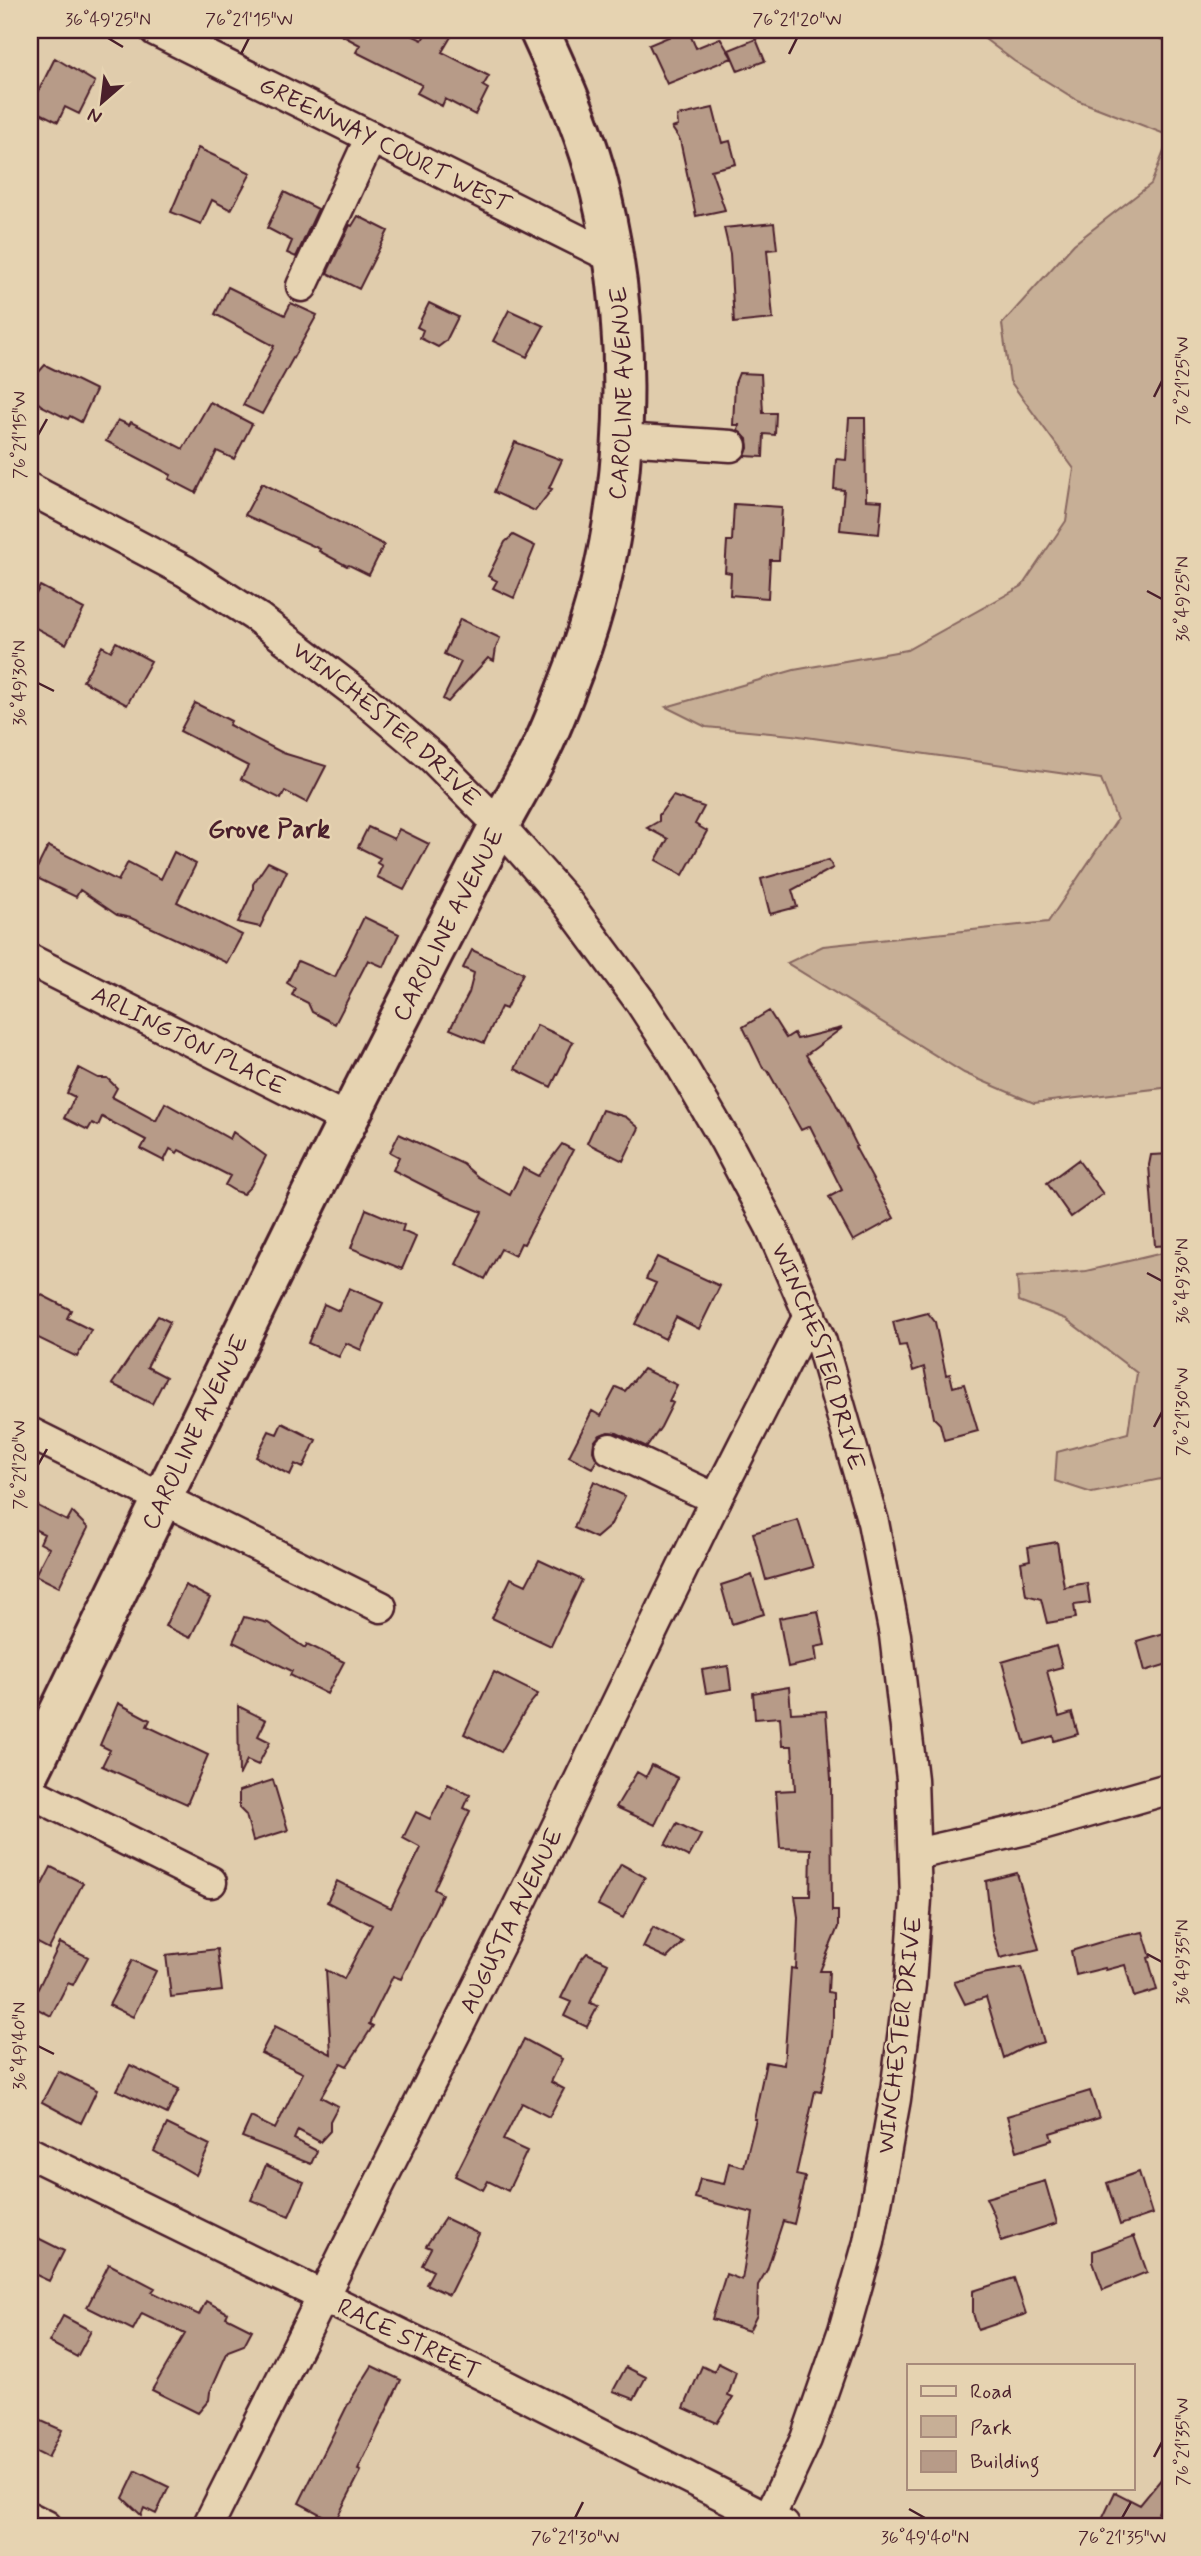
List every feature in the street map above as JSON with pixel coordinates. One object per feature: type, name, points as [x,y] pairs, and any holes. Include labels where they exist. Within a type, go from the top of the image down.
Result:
[{"type":"street","name":"GREENWAY COURT WEST","points":[[155,30],[614,258]]},
{"type":"street","name":"CAROLINE AVENUE","points":[[30,1772],[348,1120],[544,741],[577,660],[598,591],[612,519],[622,439],[624,389],[621,319],[614,258],[594,170],[572,104],[539,30]]},
{"type":"street","points":[[302,286],[371,136]]},
{"type":"street","points":[[622,439],[731,446]]},
{"type":"street","name":"WINCHESTER DRIVE","points":[[30,489],[185,571],[258,618],[359,695],[432,758],[499,825],[566,901],[640,1001],[674,1053],[726,1142],[764,1215],[821,1342],[876,1535],[895,1634],[912,1779],[916,1899],[910,1984],[895,2099],[869,2242],[844,2330],[773,2524]]},
{"type":"street","name":"ARLINGTON PLACE","points":[[30,960],[348,1120]]},
{"type":"street","name":"AUGUSTA AVENUE","points":[[208,2526],[523,1897],[716,1499],[810,1314]]},
{"type":"street","points":[[30,1433],[381,1607]]},
{"type":"street","points":[[610,1449],[716,1499]]},
{"type":"street","points":[[916,1854],[1035,1827],[1171,1788]]},
{"type":"street","points":[[30,1792],[211,1882]]},
{"type":"street","name":"RACE STREET","points":[[30,2154],[502,2384],[773,2524]]},
{"type":"street","points":[[30,2518],[46,2526]]},
{"type":"green space","points":[[973,30],[1145,30],[1171,44],[1171,1087],[1034,1103],[964,1073],[787,963],[823,946],[1048,922],[1117,820],[1101,779],[792,735],[706,727],[666,707],[794,670],[907,650],[1022,586],[1066,521],[1074,469],[1010,381],[1002,324],[1074,244],[1151,184],[1170,136],[1077,100],[1014,61]]},
{"type":"green space","points":[[1171,1251],[1171,1477],[1092,1493],[1055,1481],[1057,1452],[1128,1433],[1137,1373],[1066,1319],[1019,1301],[1017,1277],[1086,1271]]},
{"type":"building","points":[[332,30],[401,30],[422,40],[428,30],[455,30],[442,52],[489,76],[483,86],[488,89],[475,115],[445,99],[442,106],[417,93],[422,85],[356,52],[360,45]]},
{"type":"building","points":[[688,30],[696,48],[720,38],[732,58],[667,84],[649,45]]},
{"type":"building","points":[[756,39],[765,61],[738,71],[729,50]]},
{"type":"building","points":[[55,58],[95,82],[79,114],[65,107],[58,122],[30,108]]},
{"type":"building","points":[[713,108],[722,143],[730,141],[736,164],[711,170],[725,210],[696,216],[680,140],[672,128],[678,126],[677,116]]},
{"type":"building","points":[[198,148],[251,173],[231,210],[212,200],[201,224],[171,212]]},
{"type":"building","points":[[284,192],[318,209],[296,257],[287,253],[292,241],[267,228]]},
{"type":"building","points":[[358,216],[388,231],[359,289],[327,273],[350,225],[352,226]]},
{"type":"building","points":[[774,223],[777,249],[767,250],[773,319],[734,323],[730,254],[724,228]]},
{"type":"building","points":[[228,287],[285,315],[291,303],[317,315],[262,414],[243,405],[274,346],[215,314]]},
{"type":"building","points":[[429,303],[458,317],[446,341],[438,347],[420,338],[423,330],[417,327]]},
{"type":"building","points":[[509,310],[544,326],[527,357],[493,341]]},
{"type":"building","points":[[45,365],[96,390],[81,422],[70,416],[68,419],[42,406],[30,396],[37,374]]},
{"type":"building","points":[[739,373],[761,374],[763,413],[776,413],[775,435],[764,434],[763,457],[745,456],[747,439],[738,431],[739,425],[733,425],[735,383]]},
{"type":"building","points":[[210,402],[252,424],[234,459],[217,451],[196,493],[169,479],[171,475],[106,441],[118,420],[129,425],[131,422],[183,449]]},
{"type":"building","points":[[849,418],[865,418],[866,500],[882,501],[879,534],[840,530],[844,490],[834,489],[836,459],[846,460]]},
{"type":"building","points":[[515,442],[562,460],[549,488],[552,489],[535,511],[494,492]]},
{"type":"building","points":[[262,483],[384,545],[369,575],[245,515]]},
{"type":"building","points":[[734,504],[782,507],[779,560],[770,560],[768,598],[730,595],[731,573],[725,572],[727,541],[732,541]]},
{"type":"building","points":[[513,535],[535,546],[514,598],[493,588],[497,581],[488,576],[505,542]]},
{"type":"building","points":[[40,586],[84,609],[66,644],[30,625],[30,591],[36,594]]},
{"type":"building","points":[[460,619],[500,638],[494,661],[488,658],[448,702],[443,699],[461,662],[444,654]]},
{"type":"building","points":[[116,642],[151,661],[127,705],[83,681],[102,646],[111,651]]},
{"type":"building","points":[[195,703],[231,721],[229,725],[283,753],[326,766],[307,803],[285,791],[281,799],[241,779],[248,766],[180,731]]},
{"type":"building","points":[[673,796],[704,807],[695,824],[707,831],[683,875],[656,860],[668,839],[647,828],[659,821],[659,815]]},
{"type":"building","points":[[368,827],[394,839],[399,829],[429,844],[404,890],[377,877],[382,866],[377,863],[380,858],[358,847]]},
{"type":"building","points":[[48,846],[118,881],[128,862],[161,879],[174,852],[196,864],[177,902],[242,935],[227,963],[131,918],[117,915],[80,890],[76,897],[33,876]]},
{"type":"building","points":[[829,860],[833,868],[792,890],[797,907],[770,914],[761,879]]},
{"type":"building","points":[[268,862],[287,871],[260,927],[238,922],[253,890],[253,884]]},
{"type":"building","points":[[364,917],[399,934],[384,967],[368,960],[335,1024],[312,1012],[308,1003],[292,995],[295,988],[287,983],[298,961],[335,977]]},
{"type":"building","points":[[472,950],[523,973],[506,1009],[501,1007],[484,1043],[450,1029],[469,993],[474,973],[463,968]]},
{"type":"building","points":[[769,1011],[786,1038],[794,1033],[797,1039],[842,1028],[806,1055],[831,1094],[857,1146],[855,1147],[894,1218],[853,1241],[829,1197],[842,1190],[810,1126],[801,1130],[768,1071],[763,1068],[743,1027]]},
{"type":"building","points":[[537,1025],[573,1042],[551,1087],[515,1069]]},
{"type":"building","points":[[79,1068],[98,1078],[107,1078],[117,1088],[112,1097],[156,1121],[165,1103],[230,1139],[233,1132],[266,1156],[251,1186],[243,1194],[235,1191],[225,1185],[230,1176],[179,1150],[177,1153],[170,1149],[164,1161],[141,1149],[146,1140],[102,1117],[98,1126],[92,1123],[88,1130],[64,1118],[75,1097],[67,1093]]},
{"type":"building","points":[[602,1110],[626,1117],[639,1128],[623,1161],[587,1143]]},
{"type":"building","points":[[399,1134],[463,1164],[478,1177],[510,1195],[523,1168],[538,1176],[562,1144],[573,1150],[524,1244],[521,1243],[515,1256],[501,1249],[485,1279],[456,1264],[482,1212],[393,1170],[399,1157],[390,1152]]},
{"type":"building","points":[[1171,1154],[1171,1245],[1155,1246],[1149,1165],[1151,1155]]},
{"type":"building","points":[[1078,1160],[1103,1194],[1071,1217],[1047,1183]]},
{"type":"building","points":[[366,1209],[404,1225],[402,1231],[416,1237],[402,1269],[351,1248]]},
{"type":"building","points":[[657,1257],[720,1286],[699,1329],[676,1317],[665,1339],[635,1324],[656,1283],[646,1279]]},
{"type":"building","points":[[349,1288],[383,1303],[361,1350],[346,1343],[339,1357],[308,1343],[324,1304],[339,1311]]},
{"type":"building","points":[[30,1289],[71,1310],[67,1318],[91,1330],[77,1357],[30,1334]]},
{"type":"building","points":[[928,1313],[935,1322],[946,1375],[950,1374],[953,1387],[964,1384],[978,1431],[944,1440],[940,1424],[934,1418],[924,1367],[913,1371],[906,1345],[899,1346],[893,1322]]},
{"type":"building","points":[[158,1316],[170,1322],[147,1367],[166,1377],[152,1404],[112,1384]]},
{"type":"building","points":[[643,1369],[677,1385],[669,1401],[673,1403],[647,1447],[617,1433],[608,1432],[600,1435],[594,1442],[593,1451],[597,1460],[592,1468],[569,1456],[592,1411],[601,1416],[616,1387],[625,1391]]},
{"type":"building","points":[[282,1423],[316,1440],[303,1468],[295,1464],[290,1475],[256,1457],[269,1431],[277,1434]]},
{"type":"building","points":[[594,1481],[625,1496],[610,1526],[596,1538],[574,1528]]},
{"type":"building","points":[[30,1502],[67,1521],[72,1512],[88,1528],[59,1587],[35,1575],[49,1548],[40,1543],[44,1534],[30,1527]]},
{"type":"building","points":[[798,1520],[813,1567],[766,1580],[753,1533]]},
{"type":"building","points":[[1057,1542],[1064,1587],[1087,1583],[1090,1603],[1074,1605],[1076,1618],[1047,1623],[1041,1599],[1026,1595],[1021,1562],[1030,1560],[1028,1547]]},
{"type":"building","points":[[539,1560],[582,1580],[551,1646],[492,1618],[511,1578],[526,1585]]},
{"type":"building","points":[[752,1575],[764,1614],[732,1624],[721,1585]]},
{"type":"building","points":[[185,1585],[210,1598],[190,1638],[165,1626]]},
{"type":"building","points":[[818,1611],[825,1645],[815,1647],[817,1661],[788,1667],[779,1618]]},
{"type":"building","points":[[244,1617],[268,1623],[305,1648],[307,1644],[344,1662],[327,1694],[290,1675],[292,1671],[233,1642]]},
{"type":"building","points":[[1171,1631],[1171,1663],[1145,1671],[1137,1641]]},
{"type":"building","points":[[1056,1646],[1062,1667],[1047,1671],[1059,1717],[1072,1713],[1078,1734],[1054,1741],[1053,1736],[1025,1744],[1002,1662]]},
{"type":"building","points":[[728,1666],[731,1689],[706,1693],[702,1670]]},
{"type":"building","points":[[494,1672],[538,1694],[501,1752],[464,1734]]},
{"type":"building","points":[[789,1687],[791,1713],[826,1711],[831,1779],[832,1911],[838,1911],[838,1927],[820,1971],[829,1971],[828,1992],[833,1993],[832,2037],[821,2092],[815,2091],[796,2175],[805,2177],[794,2224],[783,2221],[767,2270],[758,2285],[757,2315],[749,2331],[712,2319],[726,2274],[742,2280],[753,2213],[695,2198],[700,2179],[724,2184],[729,2163],[744,2167],[766,2062],[784,2065],[791,1968],[796,1969],[798,1917],[795,1896],[810,1896],[811,1849],[780,1848],[776,1791],[795,1790],[792,1746],[782,1746],[780,1717],[755,1719],[753,1693]]},
{"type":"building","points":[[118,1703],[150,1720],[147,1726],[208,1755],[187,1804],[102,1766],[110,1750],[100,1745]]},
{"type":"building","points":[[238,1706],[266,1720],[258,1736],[270,1742],[258,1765],[247,1760],[239,1776]]},
{"type":"building","points":[[652,1765],[678,1778],[655,1825],[616,1807],[637,1772],[646,1777]]},
{"type":"building","points":[[273,1780],[288,1830],[253,1841],[246,1815],[239,1808],[239,1791]]},
{"type":"building","points":[[448,1784],[470,1795],[464,1808],[470,1811],[434,1889],[442,1894],[401,1979],[393,1976],[369,2024],[373,2026],[347,2066],[341,2063],[321,2097],[338,2106],[330,2121],[330,2131],[320,2142],[298,2130],[294,2139],[317,2151],[311,2164],[242,2137],[251,2117],[275,2129],[303,2073],[261,2053],[275,2026],[331,2054],[326,1970],[344,1979],[372,1925],[327,1902],[337,1881],[391,1908],[421,1848],[403,1838],[416,1812],[430,1819]]},
{"type":"building","points":[[677,1823],[701,1835],[689,1857],[665,1845]]},
{"type":"building","points":[[621,1864],[645,1877],[623,1918],[598,1905]]},
{"type":"building","points":[[51,1867],[83,1883],[49,1949],[30,1939],[30,1908]]},
{"type":"building","points":[[1017,1873],[1039,1949],[1000,1958],[992,1932],[986,1881]]},
{"type":"building","points":[[653,1927],[683,1942],[667,1958],[643,1947]]},
{"type":"building","points":[[1143,1932],[1157,1990],[1134,1997],[1125,1965],[1076,1975],[1071,1951]]},
{"type":"building","points":[[60,1943],[88,1957],[73,1985],[68,1983],[51,2016],[30,2005]]},
{"type":"building","points":[[217,1949],[222,1991],[171,1997],[166,1955]]},
{"type":"building","points":[[587,1953],[608,1963],[590,2003],[598,2006],[587,2027],[564,2016],[571,2002],[561,1998],[579,1962]]},
{"type":"building","points":[[132,1960],[156,1971],[133,2017],[109,2005]]},
{"type":"building","points":[[1022,1967],[1044,2042],[1023,2048],[1004,2058],[986,1997],[965,2004],[954,1982]]},
{"type":"building","points":[[524,2039],[562,2059],[551,2082],[564,2089],[549,2117],[522,2103],[503,2140],[527,2151],[508,2191],[488,2181],[483,2190],[455,2176]]},
{"type":"building","points":[[130,2065],[179,2089],[167,2114],[117,2090]]},
{"type":"building","points":[[58,2071],[97,2090],[81,2123],[42,2102]]},
{"type":"building","points":[[1090,2091],[1099,2118],[1050,2133],[1052,2140],[1017,2151],[1007,2116]]},
{"type":"building","points":[[167,2124],[210,2145],[196,2175],[154,2151]]},
{"type":"building","points":[[266,2165],[304,2182],[289,2216],[251,2200]]},
{"type":"building","points":[[1139,2172],[1152,2214],[1120,2225],[1107,2183]]},
{"type":"building","points":[[1045,2181],[1057,2223],[1001,2241],[986,2198]]},
{"type":"building","points":[[445,2218],[479,2234],[449,2295],[426,2284],[433,2271],[422,2265],[431,2248],[426,2246]]},
{"type":"building","points":[[30,2234],[64,2251],[49,2281],[30,2272]]},
{"type":"building","points":[[1134,2236],[1147,2272],[1103,2290],[1093,2262],[1093,2251]]},
{"type":"building","points":[[109,2264],[155,2288],[152,2292],[199,2315],[206,2301],[228,2313],[226,2317],[252,2330],[244,2345],[228,2351],[209,2400],[198,2413],[152,2390],[185,2334],[142,2313],[133,2330],[87,2307]]},
{"type":"building","points":[[1014,2278],[1026,2314],[978,2330],[973,2313],[973,2291]]},
{"type":"building","points":[[63,2316],[91,2331],[77,2357],[49,2342]]},
{"type":"building","points":[[718,2363],[736,2372],[728,2396],[733,2398],[717,2423],[684,2408],[702,2366],[714,2372]]},
{"type":"building","points":[[372,2366],[401,2380],[335,2522],[299,2503],[348,2404]]},
{"type":"building","points":[[626,2367],[646,2377],[634,2399],[613,2391]]},
{"type":"building","points":[[30,2416],[62,2430],[48,2458],[30,2449]]},
{"type":"building","points":[[1171,2467],[1171,2487],[1158,2513],[1171,2520],[1171,2526],[1099,2526],[1115,2492],[1140,2505]]},
{"type":"building","points":[[136,2471],[169,2487],[156,2514],[144,2508],[141,2515],[123,2498]]},
{"type":"district","name":"Grove Park","points":[[269,828]]}]
